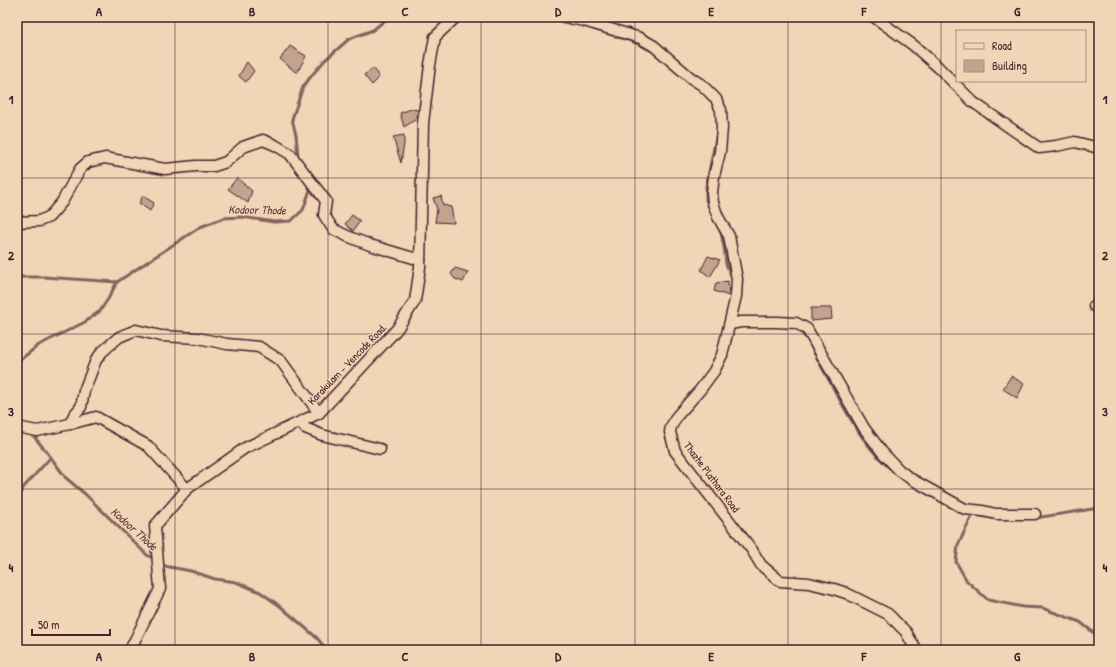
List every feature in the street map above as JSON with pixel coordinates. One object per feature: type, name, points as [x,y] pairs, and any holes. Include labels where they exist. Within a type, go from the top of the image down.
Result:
[{"type":"street","name":"Karakulam - Vencode Road.","points":[[130,650],[160,589],[155,526],[188,489],[245,448],[319,413],[397,329],[415,301],[420,260],[423,122],[430,64],[435,37],[456,17]]},
{"type":"street","name":"Thazhe Plathara Road","points":[[564,17],[591,23],[640,38],[661,51],[670,61],[702,85],[718,103],[721,110],[722,128],[720,152],[712,192],[713,203],[718,217],[729,236],[737,279],[736,296],[722,355],[714,371],[700,390],[677,416],[671,427],[670,432],[675,451],[752,550],[760,565],[780,582],[809,583],[846,593],[888,614],[906,632],[916,650]]},
{"type":"street","points":[[874,17],[913,45],[938,67],[973,102],[1039,148],[1075,142],[1099,148]]},
{"type":"street","points":[[17,222],[39,221],[49,217],[62,202],[80,169],[88,162],[105,158],[165,169],[214,166],[226,162],[243,147],[263,140],[290,154],[326,201],[324,215],[333,229],[370,246],[420,260]]},
{"type":"street","points":[[730,324],[741,322],[796,323],[807,329],[864,428],[882,452],[899,470],[964,509],[996,514],[1035,514]]},
{"type":"street","points":[[70,424],[74,414],[81,407],[84,391],[96,360],[102,352],[119,337],[136,330],[161,336],[198,338],[227,344],[259,347],[281,361],[319,413]]},
{"type":"street","points":[[17,427],[37,431],[96,417],[148,446],[188,489]]},
{"type":"street","points":[[301,422],[305,428],[322,435],[380,449]]},
{"type":"building","points":[[290,46],[306,56],[297,73],[280,59]]},
{"type":"building","points":[[247,62],[254,71],[246,82],[239,76]]},
{"type":"building","points":[[374,68],[379,78],[372,85],[364,75]]},
{"type":"building","points":[[411,109],[418,110],[418,113],[415,120],[404,127],[400,113]]},
{"type":"building","points":[[404,135],[404,143],[401,163],[393,137]]},
{"type":"building","points":[[237,178],[252,191],[248,203],[228,189]]},
{"type":"building","points":[[143,196],[154,203],[150,211],[139,203]]},
{"type":"building","points":[[441,196],[443,205],[451,207],[454,223],[435,222],[437,209],[433,198]]},
{"type":"building","points":[[352,215],[360,221],[353,231],[345,224]]},
{"type":"building","points":[[708,256],[720,260],[710,277],[701,270]]},
{"type":"building","points":[[455,268],[468,272],[463,282],[455,279],[451,274]]},
{"type":"building","points":[[728,281],[729,296],[714,291],[716,283]]},
{"type":"building","points":[[811,308],[831,308],[832,319],[811,321]]},
{"type":"building","points":[[1011,376],[1024,384],[1017,398],[1003,389]]},
{"type":"waterway","name":"Kodoor Thode","points":[[301,161],[298,156],[296,135],[292,119],[303,87],[325,60],[349,39],[373,30],[389,17]]},
{"type":"waterway","points":[[550,17],[562,20]]},
{"type":"waterway","points":[[594,29],[634,42],[656,53]]},
{"type":"waterway","points":[[713,216],[706,200],[706,186],[717,133]]},
{"type":"waterway","name":"Kodoor Thode","points":[[17,364],[39,345],[85,322],[100,311],[117,282],[200,227],[224,218],[242,217],[274,222],[291,221],[303,210],[310,190],[309,185]]},
{"type":"waterway","points":[[715,221],[721,233],[726,264],[732,277]]},
{"type":"waterway","points":[[17,277],[44,277],[117,282]]},
{"type":"waterway","points":[[799,330],[807,339]]},
{"type":"waterway","points":[[810,344],[843,406],[862,437],[886,465],[896,473]]},
{"type":"waterway","name":"Kodoor Thode","points":[[17,417],[24,425]]},
{"type":"waterway","name":"Kodoor Thode","points":[[30,432],[66,478],[85,494],[147,555],[156,560]]},
{"type":"waterway","points":[[17,501],[23,488],[51,457]]},
{"type":"waterway","points":[[950,506],[966,514],[994,518]]},
{"type":"waterway","points":[[1035,518],[1099,508]]},
{"type":"waterway","points":[[972,516],[958,545],[956,562],[967,581],[988,600],[1023,607],[1042,608],[1080,622],[1099,637]]},
{"type":"waterway","name":"Kodoor Thode","points":[[161,563],[164,566],[191,571],[215,579],[236,582],[260,592],[280,606],[317,638],[327,650]]}]
